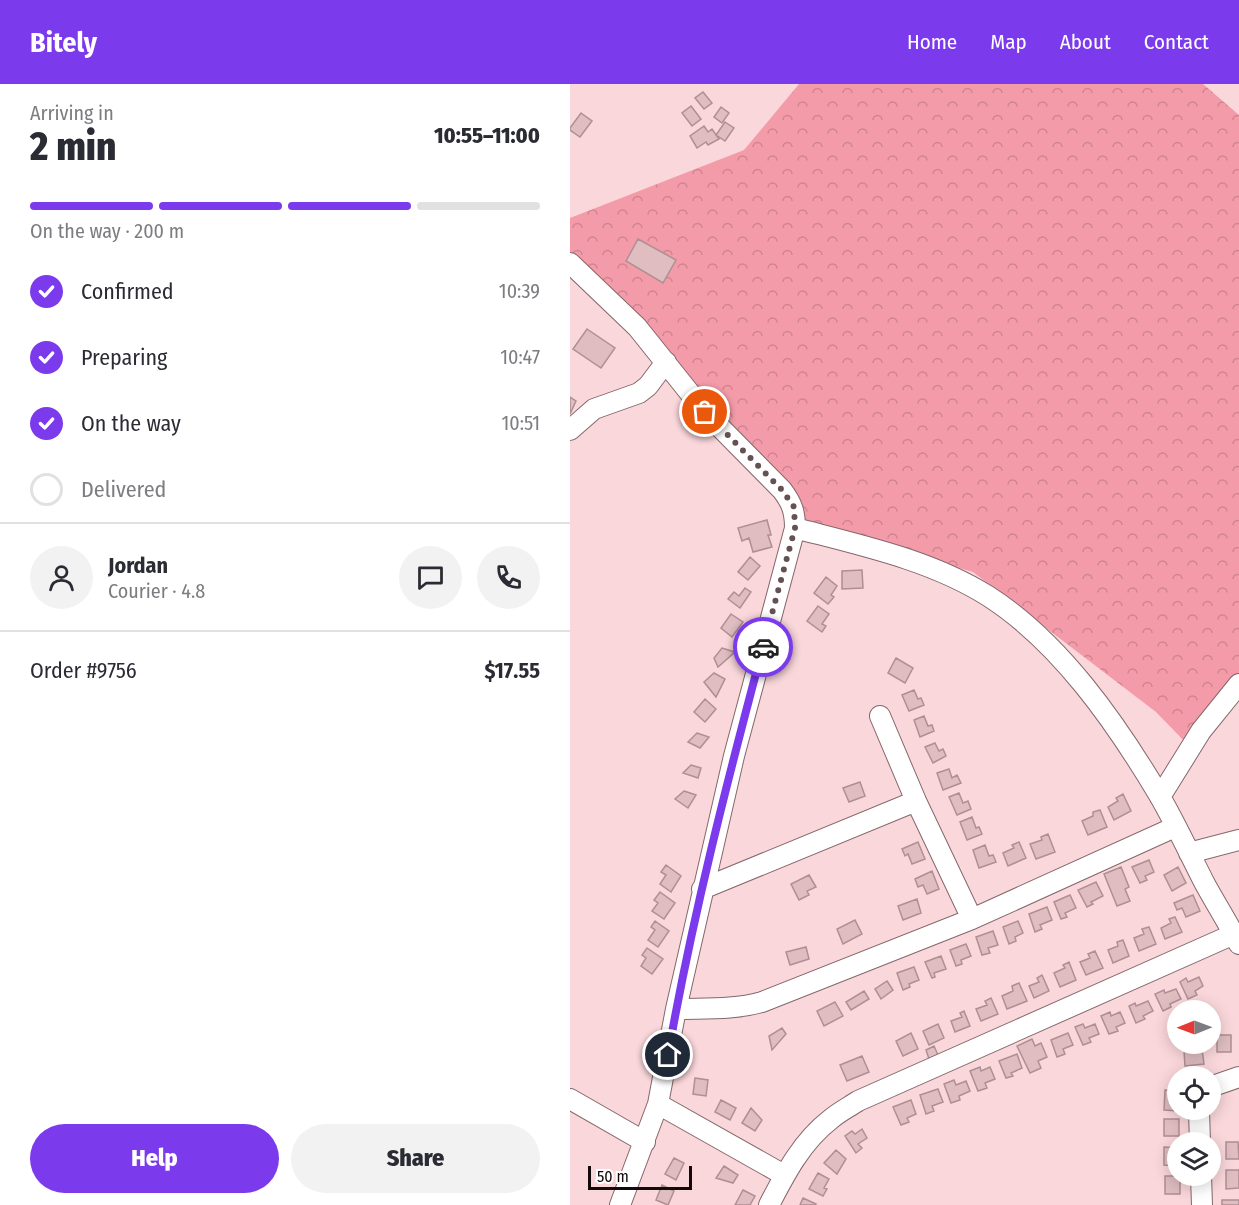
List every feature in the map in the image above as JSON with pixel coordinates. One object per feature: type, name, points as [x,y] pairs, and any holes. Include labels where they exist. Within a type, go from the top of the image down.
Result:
[{"type":"street","points":[[570,263],[637,327],[705,412],[794,507],[795,528],[734,756],[702,889],[658,1104],[620,1205]]},
{"type":"street","points":[[570,430],[594,409],[639,393],[666,362]]},
{"type":"street","points":[[769,1205],[784,1175],[806,1142],[830,1119],[858,1101],[1237,939],[1160,796],[1093,698],[1049,646],[988,596],[945,574],[868,547],[795,528]]},
{"type":"street","points":[[1160,796],[1201,731],[1239,684]]},
{"type":"street","points":[[880,716],[916,801],[972,919]]},
{"type":"street","points":[[702,889],[916,801]]},
{"type":"street","points":[[676,1009],[744,1007],[762,1002],[972,919],[1175,827]]},
{"type":"street","points":[[1189,853],[1239,840]]},
{"type":"street","points":[[1221,1083],[1239,1077]]},
{"type":"street","points":[[570,1099],[645,1142]]},
{"type":"street","points":[[658,1104],[784,1175]]},
{"type":"street","points":[[1201,1186],[1202,1205]]},
{"type":"green space","points":[[799,84],[1203,84],[1239,115],[1239,689],[1194,751],[1156,712],[973,572],[809,524],[570,259],[570,218],[744,150]]},
{"type":"building","points":[[703,92],[712,103],[704,109],[695,98]]},
{"type":"building","points":[[691,106],[701,119],[692,126],[682,113]]},
{"type":"building","points":[[721,107],[729,113],[722,123],[714,117]]},
{"type":"building","points":[[581,113],[592,121],[580,137],[570,128]]},
{"type":"building","points":[[725,122],[734,128],[725,141],[716,135]]},
{"type":"building","points":[[704,126],[708,132],[712,129],[719,139],[708,145],[706,142],[697,148],[690,136]]},
{"type":"building","points":[[638,239],[676,260],[663,283],[626,261]]},
{"type":"building","points":[[587,329],[615,348],[601,368],[573,349]]},
{"type":"building","points":[[570,397],[576,401],[570,414]]},
{"type":"building","points":[[767,520],[772,547],[753,552],[749,538],[742,541],[738,528]]},
{"type":"building","points":[[750,557],[760,566],[748,580],[738,572]]},
{"type":"building","points":[[862,570],[863,588],[842,589],[842,571]]},
{"type":"building","points":[[826,577],[837,586],[831,595],[834,597],[828,604],[814,593]]},
{"type":"building","points":[[745,588],[751,592],[740,608],[728,599],[734,592],[739,596]]},
{"type":"building","points":[[818,606],[829,614],[822,624],[826,626],[822,632],[807,621]]},
{"type":"building","points":[[731,614],[743,622],[732,637],[721,628]]},
{"type":"building","points":[[722,648],[735,652],[718,667],[714,658]]},
{"type":"building","points":[[896,658],[913,668],[905,683],[888,673]]},
{"type":"building","points":[[714,673],[725,679],[716,697],[704,682]]},
{"type":"building","points":[[914,690],[924,705],[909,711],[902,695]]},
{"type":"building","points":[[705,699],[716,709],[705,722],[694,712]]},
{"type":"building","points":[[924,716],[928,726],[932,725],[934,731],[920,737],[914,720]]},
{"type":"building","points":[[697,733],[709,737],[700,748],[688,742]]},
{"type":"building","points":[[935,743],[939,751],[943,749],[946,756],[933,763],[925,747]]},
{"type":"building","points":[[691,765],[701,768],[698,778],[683,773]]},
{"type":"building","points":[[949,769],[952,778],[957,775],[961,783],[943,790],[937,773]]},
{"type":"building","points":[[860,782],[865,796],[849,802],[843,788]]},
{"type":"building","points":[[684,791],[696,795],[688,808],[675,799]]},
{"type":"building","points":[[959,793],[963,803],[968,801],[971,809],[957,815],[949,797]]},
{"type":"building","points":[[1123,794],[1131,811],[1114,820],[1108,807],[1118,801],[1116,798]]},
{"type":"building","points":[[1100,810],[1107,827],[1088,835],[1082,821],[1093,816],[1093,812]]},
{"type":"building","points":[[972,817],[976,828],[979,827],[982,834],[967,840],[960,822]]},
{"type":"building","points":[[1048,834],[1055,852],[1036,859],[1030,844],[1042,840],[1041,837]]},
{"type":"building","points":[[918,842],[925,859],[912,864],[908,854],[905,856],[902,849]]},
{"type":"building","points":[[1019,842],[1026,858],[1008,866],[1003,853],[1014,848],[1012,845]]},
{"type":"building","points":[[985,845],[989,856],[993,855],[996,862],[979,868],[973,850]]},
{"type":"building","points":[[1149,860],[1154,872],[1145,876],[1147,880],[1140,883],[1132,867]]},
{"type":"building","points":[[666,865],[681,876],[671,892],[660,884],[666,875],[661,872]]},
{"type":"building","points":[[1121,867],[1129,887],[1125,889],[1130,901],[1117,906],[1104,874]]},
{"type":"building","points":[[1178,867],[1186,883],[1172,891],[1164,875]]},
{"type":"building","points":[[932,871],[939,889],[927,894],[923,885],[918,887],[915,879]]},
{"type":"building","points":[[809,875],[816,887],[807,891],[809,895],[799,900],[791,884]]},
{"type":"building","points":[[1096,882],[1103,896],[1091,902],[1093,904],[1087,907],[1078,890]]},
{"type":"building","points":[[660,892],[675,903],[664,919],[652,911],[658,903],[654,900]]},
{"type":"building","points":[[1070,895],[1076,908],[1065,913],[1067,917],[1061,919],[1054,902]]},
{"type":"building","points":[[1193,895],[1200,911],[1186,917],[1182,908],[1177,910],[1174,903]]},
{"type":"building","points":[[917,899],[921,913],[903,920],[898,906]]},
{"type":"building","points":[[1047,907],[1052,920],[1040,925],[1042,929],[1035,932],[1029,914]]},
{"type":"building","points":[[1175,917],[1182,932],[1165,939],[1161,928],[1171,923],[1169,919]]},
{"type":"building","points":[[855,920],[862,934],[843,944],[837,929]]},
{"type":"building","points":[[655,921],[669,931],[658,947],[648,940],[655,930],[651,927]]},
{"type":"building","points":[[1018,921],[1023,933],[1015,937],[1016,941],[1009,944],[1003,927]]},
{"type":"building","points":[[1149,927],[1156,944],[1139,951],[1134,938],[1144,934],[1142,929]]},
{"type":"building","points":[[993,931],[998,945],[988,948],[990,953],[982,955],[976,937]]},
{"type":"building","points":[[1123,940],[1129,956],[1113,963],[1108,950],[1118,946],[1117,942]]},
{"type":"building","points":[[966,944],[971,956],[961,960],[962,964],[956,966],[950,950]]},
{"type":"building","points":[[806,947],[809,959],[790,965],[786,952]]},
{"type":"building","points":[[647,948],[663,959],[652,974],[641,966],[646,958],[642,955]]},
{"type":"building","points":[[1095,951],[1103,968],[1086,975],[1080,962],[1090,958],[1088,954]]},
{"type":"building","points":[[941,956],[946,969],[934,973],[935,977],[932,978],[925,962]]},
{"type":"building","points":[[1069,962],[1076,980],[1060,987],[1054,973],[1065,968],[1063,965]]},
{"type":"building","points":[[914,967],[919,980],[909,984],[910,987],[903,990],[897,973]]},
{"type":"building","points":[[1042,975],[1049,991],[1034,998],[1029,986],[1039,982],[1037,978]]},
{"type":"building","points":[[1199,977],[1203,986],[1195,991],[1197,995],[1188,999],[1180,982],[1186,978],[1188,982]]},
{"type":"building","points":[[887,981],[893,990],[881,999],[875,989]]},
{"type":"building","points":[[1019,983],[1027,1001],[1007,1009],[1002,996],[1013,991],[1012,986]]},
{"type":"building","points":[[1176,989],[1181,999],[1167,1000],[1167,1009],[1163,1011],[1155,994],[1164,990],[1165,993]]},
{"type":"building","points":[[864,991],[869,999],[851,1010],[846,1002]]},
{"type":"building","points":[[991,998],[998,1014],[981,1021],[976,1009],[987,1005],[985,1001]]},
{"type":"building","points":[[1148,1001],[1153,1011],[1143,1016],[1145,1019],[1136,1023],[1129,1006]]},
{"type":"building","points":[[835,1002],[843,1016],[824,1026],[817,1011]]},
{"type":"building","points":[[964,1011],[970,1026],[955,1032],[951,1021],[962,1017],[960,1013]]},
{"type":"building","points":[[1110,1012],[1111,1016],[1120,1012],[1125,1023],[1116,1027],[1118,1031],[1109,1034],[1101,1016]]},
{"type":"building","points":[[938,1024],[944,1038],[929,1045],[923,1031]]},
{"type":"building","points":[[1083,1024],[1085,1028],[1095,1024],[1099,1034],[1089,1038],[1091,1042],[1083,1045],[1075,1027]]},
{"type":"building","points":[[782,1028],[786,1034],[772,1050],[769,1036]]},
{"type":"building","points":[[911,1033],[918,1049],[903,1056],[896,1041]]},
{"type":"building","points":[[1068,1033],[1073,1045],[1063,1049],[1065,1054],[1057,1057],[1051,1040]]},
{"type":"building","points":[[1221,1035],[1231,1035],[1231,1052],[1221,1052]]},
{"type":"building","points":[[1032,1039],[1035,1046],[1041,1043],[1047,1057],[1038,1061],[1041,1068],[1030,1073],[1017,1046]]},
{"type":"building","points":[[934,1046],[938,1055],[929,1059],[926,1050]]},
{"type":"building","points":[[1017,1054],[1022,1068],[1011,1073],[1013,1076],[1006,1078],[999,1061]]},
{"type":"building","points":[[1184,1054],[1203,1054],[1204,1064],[1185,1066]]},
{"type":"building","points":[[862,1056],[869,1072],[847,1081],[840,1065]]},
{"type":"building","points":[[980,1067],[981,1071],[990,1067],[995,1079],[985,1083],[987,1088],[978,1091],[970,1071]]},
{"type":"building","points":[[695,1078],[708,1080],[706,1096],[693,1094]]},
{"type":"building","points":[[954,1080],[956,1085],[966,1081],[970,1091],[959,1096],[960,1100],[951,1103],[944,1084]]},
{"type":"building","points":[[938,1089],[943,1102],[932,1106],[934,1111],[926,1114],[920,1095]]},
{"type":"building","points":[[1165,1090],[1167,1090],[1167,1110],[1164,1110]]},
{"type":"building","points":[[721,1100],[736,1108],[730,1120],[715,1112]]},
{"type":"building","points":[[911,1100],[916,1114],[907,1118],[909,1122],[901,1125],[893,1107]]},
{"type":"building","points":[[751,1108],[762,1120],[755,1131],[742,1123]]},
{"type":"building","points":[[1164,1119],[1179,1120],[1179,1132],[1167,1132],[1167,1136],[1164,1136]]},
{"type":"building","points":[[862,1129],[867,1138],[858,1144],[862,1148],[856,1153],[845,1136],[852,1131],[855,1134]]},
{"type":"building","points":[[1226,1142],[1238,1142],[1239,1159],[1226,1159]]},
{"type":"building","points":[[1164,1147],[1167,1147],[1167,1165],[1164,1165]]},
{"type":"building","points":[[836,1150],[846,1159],[837,1174],[824,1163]]},
{"type":"building","points":[[674,1158],[684,1163],[676,1180],[665,1174]]},
{"type":"building","points":[[724,1166],[738,1175],[733,1183],[716,1178]]},
{"type":"building","points":[[1226,1170],[1239,1170],[1239,1188],[1226,1189]]},
{"type":"building","points":[[818,1173],[829,1179],[823,1196],[809,1189]]},
{"type":"building","points":[[1165,1176],[1167,1176],[1167,1186],[1180,1186],[1180,1194],[1165,1194]]},
{"type":"building","points":[[662,1185],[674,1191],[668,1205],[656,1200]]},
{"type":"building","points":[[743,1190],[755,1196],[750,1205],[735,1205]]},
{"type":"building","points":[[803,1198],[816,1204],[800,1205]]},
{"type":"building","points":[[1222,1200],[1239,1200],[1239,1205],[1222,1205]]},
{"type":"way so far","points":[[705,412],[782,490],[794,507],[795,528],[763,647]]},
{"type":"route","points":[[668,1055],[702,889],[763,647]]}]
